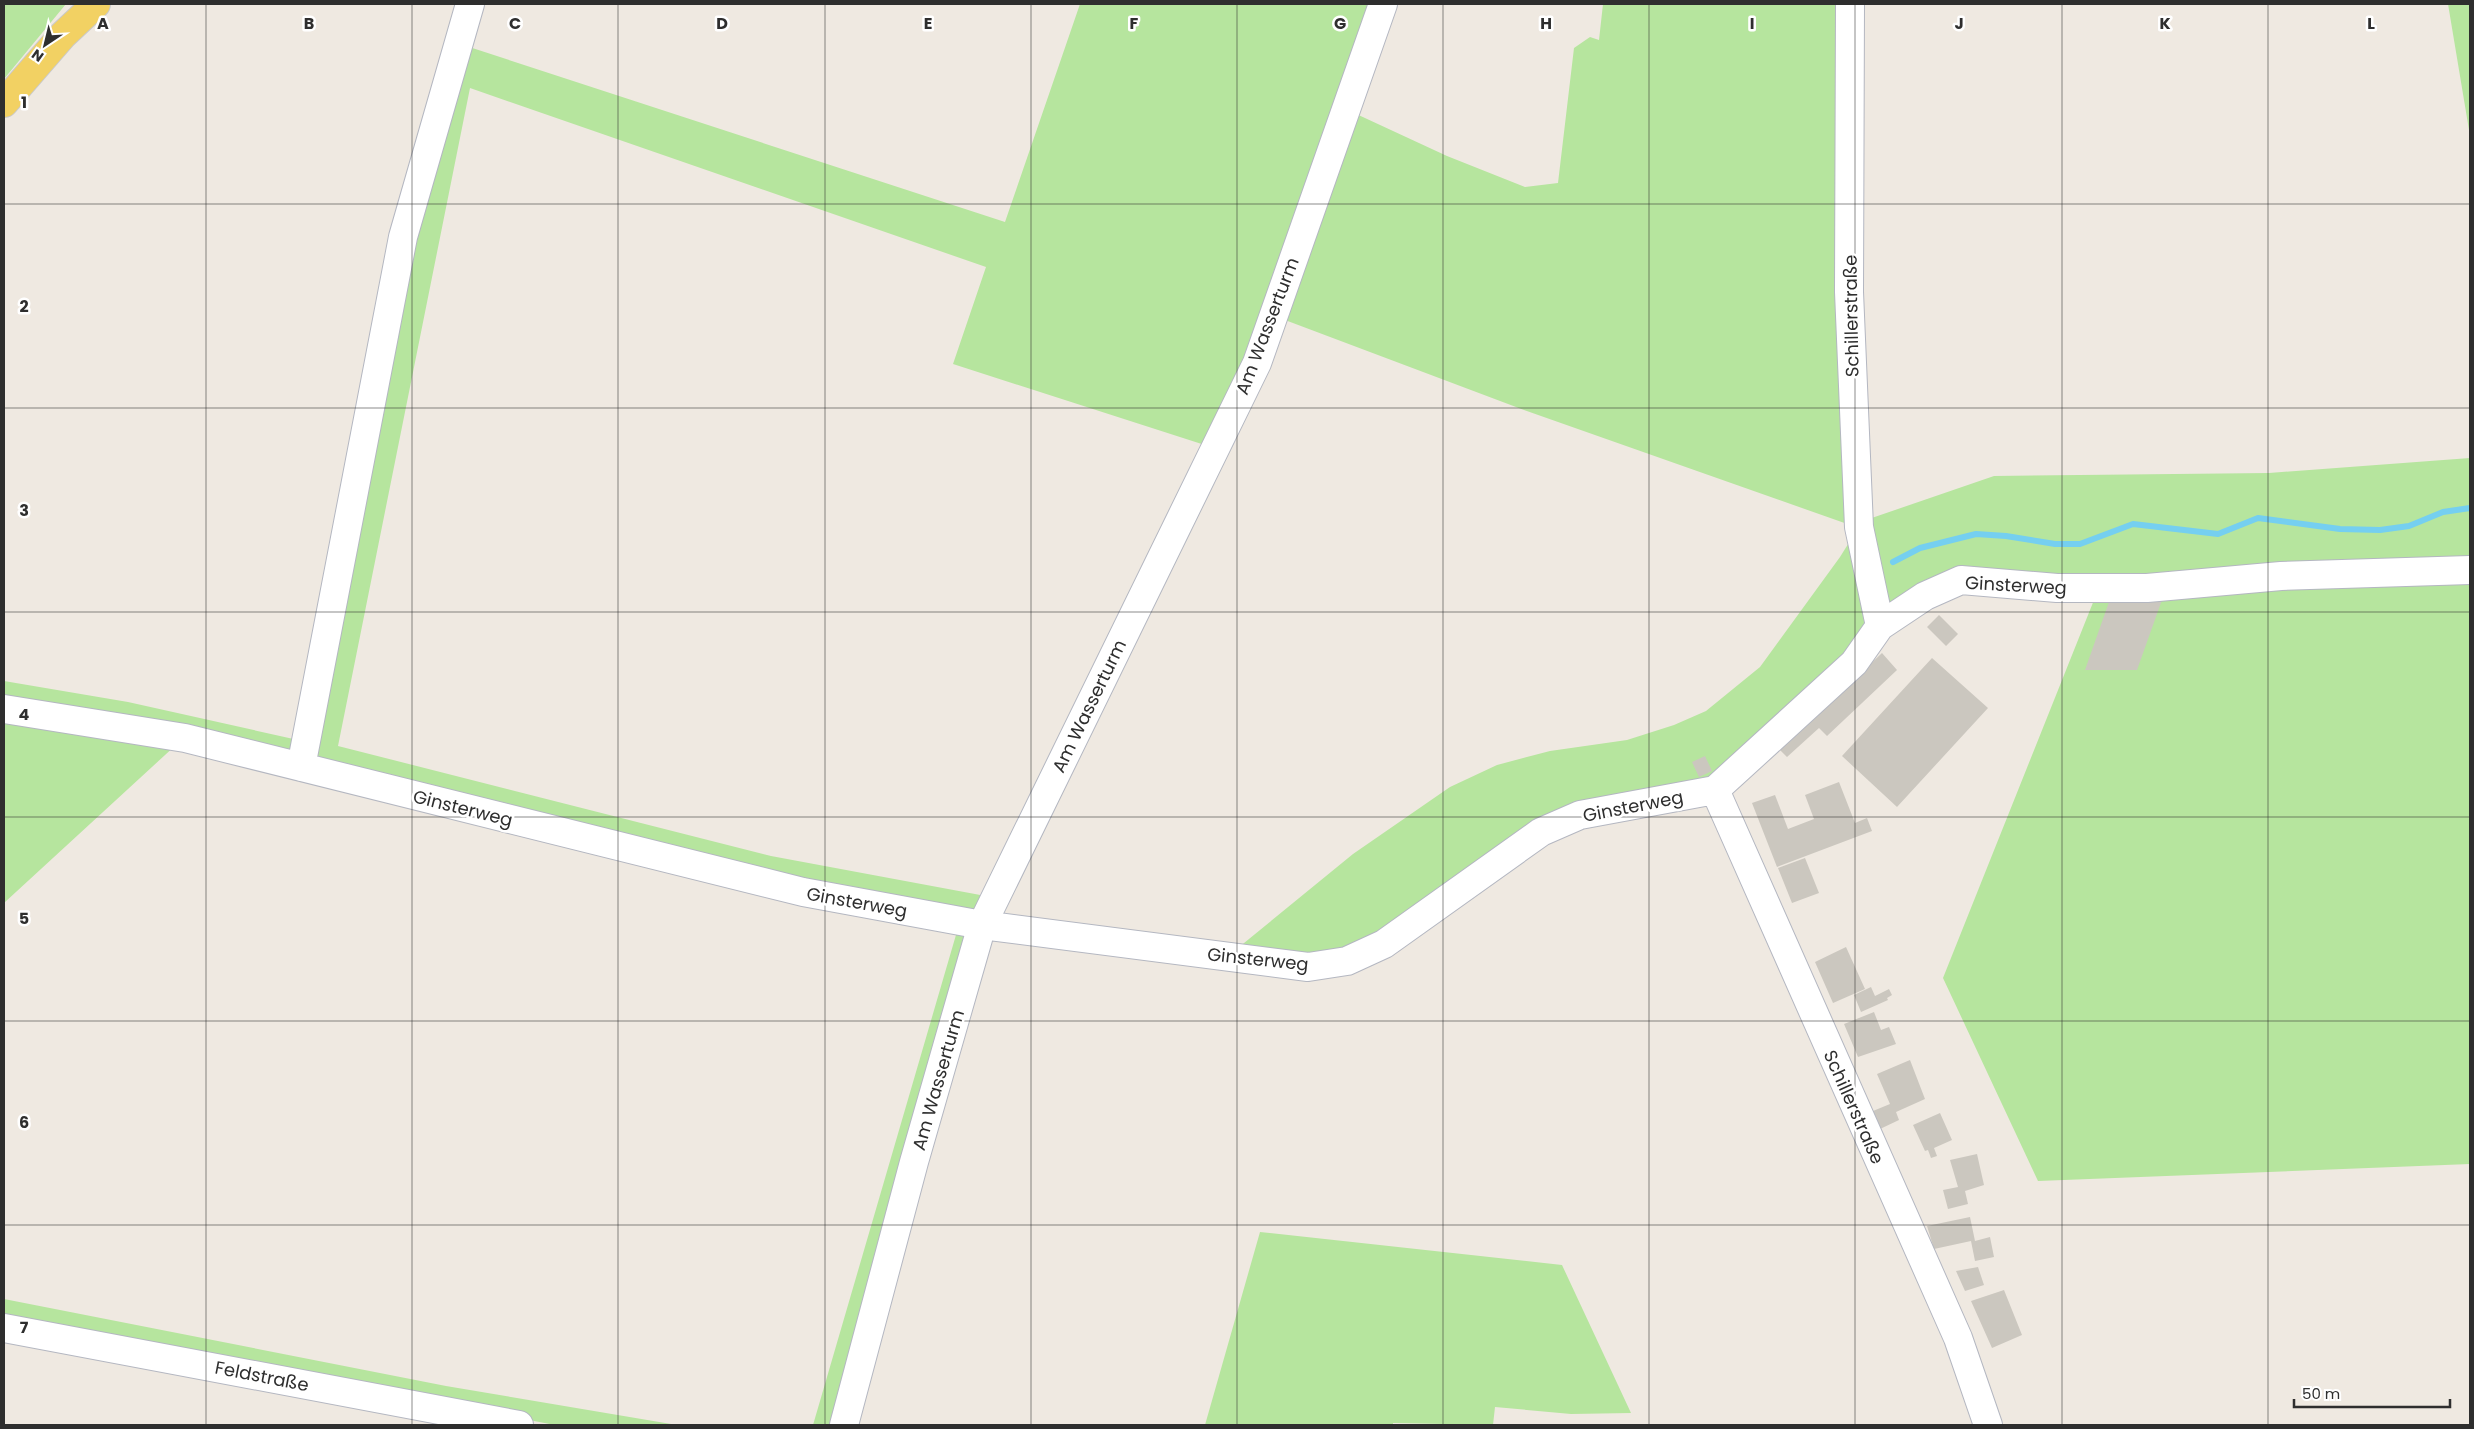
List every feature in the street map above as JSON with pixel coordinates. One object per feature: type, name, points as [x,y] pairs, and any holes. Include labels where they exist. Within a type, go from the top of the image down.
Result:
[{"type":"main road","points":[[4,103],[63,35],[96,4]]},
{"type":"street","points":[[301,767],[403,237],[470,4]]},
{"type":"street","name":"Am Wasserturm","points":[[844,1425],[912,1171],[982,925],[1257,363],[1383,4]]},
{"type":"street","name":"Schillerstraße","points":[[1850,4],[1849,292],[1858,517],[1880,626]]},
{"type":"street","name":"Ginsterweg","points":[[4,709],[184,738],[804,892],[982,925],[1308,967],[1347,961],[1384,944],[1541,832],[1580,815],[1716,790],[1854,663],[1880,626],[1925,596],[1961,580],[2057,588],[2147,588],[2281,576],[2470,570]]},
{"type":"street","name":"Schillerstraße","points":[[1716,790],[1958,1338],[1988,1425]]},
{"type":"street","name":"Feldstraße","points":[[4,1328],[519,1425]]},
{"type":"green space","points":[[4,4],[66,4],[4,79]]},
{"type":"green space","points":[[1080,4],[1373,4],[1292,245],[1211,447],[953,364],[986,267],[470,88],[338,746],[771,856],[991,897],[976,915],[808,888],[313,759],[409,237],[460,44],[1005,222]]},
{"type":"green space","points":[[1603,4],[1847,4],[1853,526],[1524,410],[1277,317],[1352,112],[1447,156],[1525,187],[1558,183],[1574,48],[1590,37],[1599,40]]},
{"type":"green space","points":[[2448,4],[2470,4],[2470,136]]},
{"type":"green space","points":[[2470,458],[2470,565],[2148,585],[1961,577],[1884,618],[1863,521],[1994,476],[2269,473]]},
{"type":"green space","points":[[1855,533],[1875,628],[1711,785],[1625,801],[1340,957],[1233,952],[1353,854],[1450,787],[1497,765],[1550,751],[1627,740],[1674,725],[1706,711],[1760,667],[1840,557]]},
{"type":"green space","points":[[2470,574],[2470,1164],[2038,1181],[1943,978],[2098,590]]},
{"type":"green space","points":[[4,681],[128,702],[298,740],[293,751],[282,756],[4,702]]},
{"type":"green space","points":[[4,720],[177,744],[4,903]]},
{"type":"green space","points":[[958,928],[965,934],[967,945],[835,1425],[813,1425]]},
{"type":"green space","points":[[1260,1232],[1562,1265],[1631,1413],[1571,1414],[1495,1407],[1493,1425],[1393,1423],[1393,1425],[1205,1425]]},
{"type":"green space","points":[[4,1299],[446,1386],[677,1425],[555,1425],[4,1319]]},
{"type":"building","points":[[2163,597],[2137,670],[2085,670],[2110,599]]},
{"type":"building","points":[[1939,615],[1958,634],[1946,646],[1927,627]]},
{"type":"building","points":[[1882,653],[1897,670],[1827,736],[1819,728],[1787,757],[1780,750]]},
{"type":"building","points":[[1932,658],[1988,708],[1897,807],[1842,756]]},
{"type":"building","points":[[1705,756],[1712,771],[1699,777],[1692,762]]},
{"type":"building","points":[[1839,782],[1855,823],[1867,818],[1872,831],[1777,867],[1752,803],[1775,795],[1788,829],[1814,819],[1805,795]]},
{"type":"building","points":[[1805,858],[1819,893],[1792,903],[1778,868]]},
{"type":"building","points":[[1846,947],[1865,989],[1833,1003],[1815,962]]},
{"type":"building","points":[[1871,987],[1875,996],[1889,989],[1892,995],[1887,998],[1888,1000],[1861,1012],[1854,995]]},
{"type":"building","points":[[1874,1012],[1881,1030],[1889,1027],[1896,1044],[1858,1057],[1844,1024]]},
{"type":"building","points":[[1910,1060],[1925,1099],[1896,1112],[1899,1120],[1880,1129],[1873,1111],[1890,1104],[1877,1074]]},
{"type":"building","points":[[1940,1113],[1952,1140],[1934,1148],[1937,1156],[1931,1158],[1928,1150],[1925,1151],[1913,1125]]},
{"type":"building","points":[[1977,1154],[1984,1185],[1965,1191],[1968,1204],[1948,1209],[1943,1190],[1958,1187],[1950,1160]]},
{"type":"building","points":[[1970,1217],[1975,1241],[1990,1237],[1994,1257],[1975,1261],[1971,1241],[1934,1249],[1927,1226]]},
{"type":"building","points":[[1978,1267],[1984,1285],[1965,1291],[1956,1271]]},
{"type":"building","points":[[2004,1290],[2022,1335],[1992,1348],[1971,1301]]},
{"type":"waterway","points":[[1893,562],[1920,548],[1976,534],[2006,536],[2055,544],[2080,544],[2133,524],[2218,534],[2258,518],[2340,529],[2380,530],[2409,526],[2443,512],[2470,508]]}]
